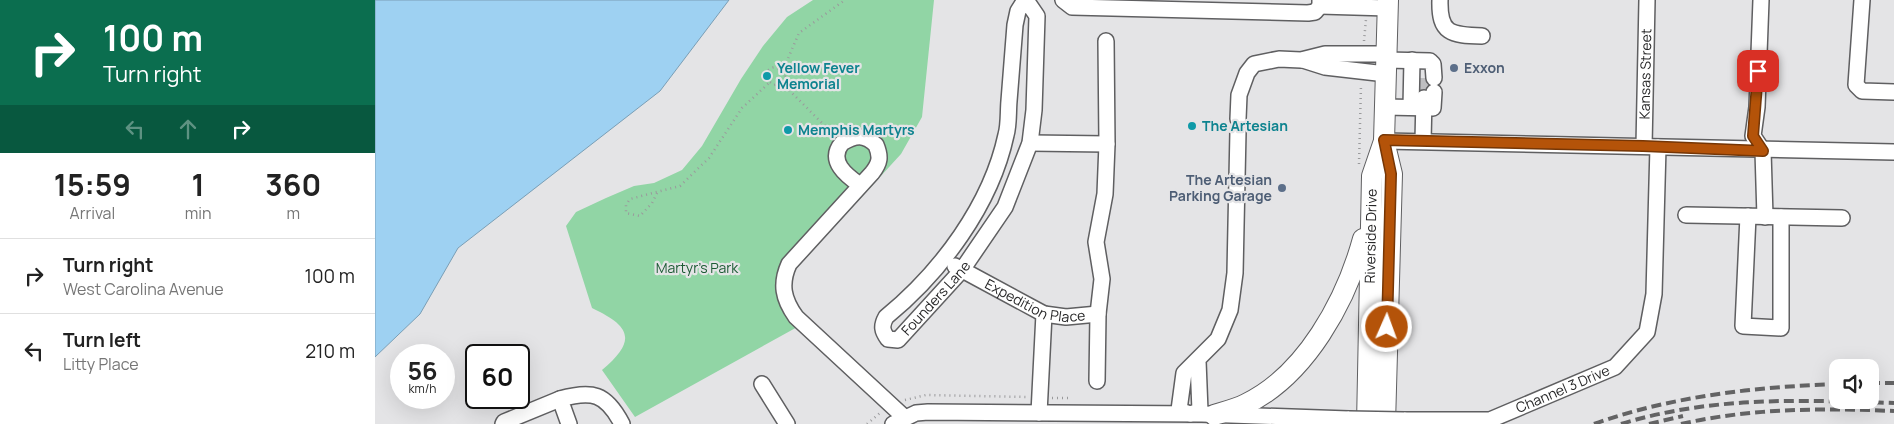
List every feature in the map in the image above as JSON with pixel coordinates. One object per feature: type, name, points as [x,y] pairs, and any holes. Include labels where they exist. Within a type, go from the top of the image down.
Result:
[{"type":"main road","name":"Riverside Drive","points":[[1388,4],[1384,140],[1391,174],[1395,422]]},
{"type":"main road","name":"Riverside Drive","points":[[1358,421],[1372,176],[1384,140]]},
{"type":"main road","points":[[1213,415],[1245,405],[1259,397],[1275,385],[1313,343],[1336,307],[1356,263],[1370,213]]},
{"type":"street","name":"Founders Lane","points":[[1025,0],[1037,16],[1034,110],[1029,143],[1005,207],[962,270],[897,340],[888,339],[883,333],[882,324],[886,317],[943,259],[978,207],[998,164],[1007,134],[1015,25],[1018,10],[1025,0]]},
{"type":"street","points":[[1063,0],[1072,7],[1308,13],[1315,12],[1320,3],[1366,8],[1388,4]]},
{"type":"street","points":[[1440,0],[1440,19],[1446,29],[1456,35],[1481,36]]},
{"type":"street","name":"Kansas Street","points":[[1647,0],[1651,147]]},
{"type":"street","points":[[1761,0],[1757,107],[1753,136],[1763,151],[1765,217]]},
{"type":"street","points":[[1862,0],[1856,85],[1861,91],[1894,92]]},
{"type":"street","points":[[1098,314],[1102,279],[1096,242],[1105,194],[1107,144],[1106,41]]},
{"type":"street","points":[[1301,60],[1325,54],[1361,54],[1386,63]]},
{"type":"street","points":[[1190,419],[1200,411],[1198,361],[1218,339],[1230,310],[1235,273],[1239,95],[1247,73],[1254,64],[1279,59],[1301,60],[1325,67],[1360,71],[1386,63],[1418,60],[1430,61],[1433,64],[1429,85],[1433,108],[1385,107]]},
{"type":"street","points":[[1418,60],[1417,108],[1423,141]]},
{"type":"street","points":[[860,185],[845,174],[838,163],[838,152],[842,143],[850,138],[863,136],[876,145],[880,158],[877,166],[860,185],[789,264],[783,277],[783,292],[787,305],[796,317],[893,404],[899,421]]},
{"type":"street","points":[[1384,140],[1763,151],[1894,152]]},
{"type":"street","points":[[1029,143],[1107,144]]},
{"type":"street","name":"Channel 3 Drive","points":[[899,421],[915,413],[928,412],[1035,417],[1190,419],[1213,415],[1395,422],[1489,420],[1615,367],[1647,332],[1653,303],[1651,147]]},
{"type":"street","points":[[1685,215],[1842,218]]},
{"type":"street","points":[[1748,216],[1743,326],[1781,328],[1781,217]]},
{"type":"street","name":"Expedition Place","points":[[943,259],[1044,314],[1066,318],[1098,314],[1097,381]]},
{"type":"street","points":[[1035,417],[1040,397],[1044,314]]},
{"type":"street","points":[[762,384],[787,424]]},
{"type":"street","points":[[503,424],[503,422],[560,399],[580,393],[597,395],[606,401],[621,424]]},
{"type":"street","points":[[560,399],[569,424]]},
{"type":"path","points":[[782,83],[785,76],[783,70],[799,33],[845,0]]},
{"type":"path","points":[[1361,54],[1361,44],[1364,41],[1366,8]]},
{"type":"path","points":[[769,83],[766,74],[769,69],[775,66],[783,70]]},
{"type":"path","points":[[1358,168],[1362,94],[1360,71]]},
{"type":"path","points":[[769,83],[774,85],[782,83]]},
{"type":"path","points":[[657,193],[651,204],[640,216],[626,213],[626,205],[630,199],[680,186],[709,158],[742,108],[769,83]]},
{"type":"path","points":[[782,83],[842,143]]},
{"type":"path","points":[[867,424],[893,404],[926,395],[1079,398]]},
{"type":"green space","name":"Martyr's Park","points":[[813,0],[934,0],[922,117],[901,154],[793,272],[792,293],[810,320],[635,417],[602,370],[621,350],[625,342],[625,334],[615,321],[592,308],[566,226],[576,212],[634,186],[654,183],[682,170],[702,146],[741,79],[763,46],[787,17]]},
{"type":"water","points":[[375,0],[729,0],[660,91],[458,248],[420,314],[375,357]]},
{"type":"tunnel","points":[[1424,78],[1424,91]]},
{"type":"railway","points":[[1879,383],[1894,383]]},
{"type":"railway","points":[[1594,424],[1623,414],[1684,400],[1745,391],[1829,385]]},
{"type":"railway","points":[[1621,424],[1689,408],[1723,404],[1790,401],[1894,403]]},
{"type":"railway","points":[[1681,424],[1734,415],[1787,410],[1894,411]]},
{"type":"railway","points":[[1649,424],[1683,416]]},
{"type":"place","name":"Exxon","points":[[1454,68]]},
{"type":"place","name":"Yellow Fever Memorial","points":[[767,76]]},
{"type":"place","name":"The Artesian","points":[[1192,126]]},
{"type":"place","name":"Memphis Martyrs","points":[[788,130]]},
{"type":"place","name":"The Artesian Parking Garage","points":[[1282,188]]},
{"type":"route","points":[[1387,327],[1391,174],[1384,140],[1643,146],[1763,151],[1753,136],[1757,107],[1758,71]]}]
